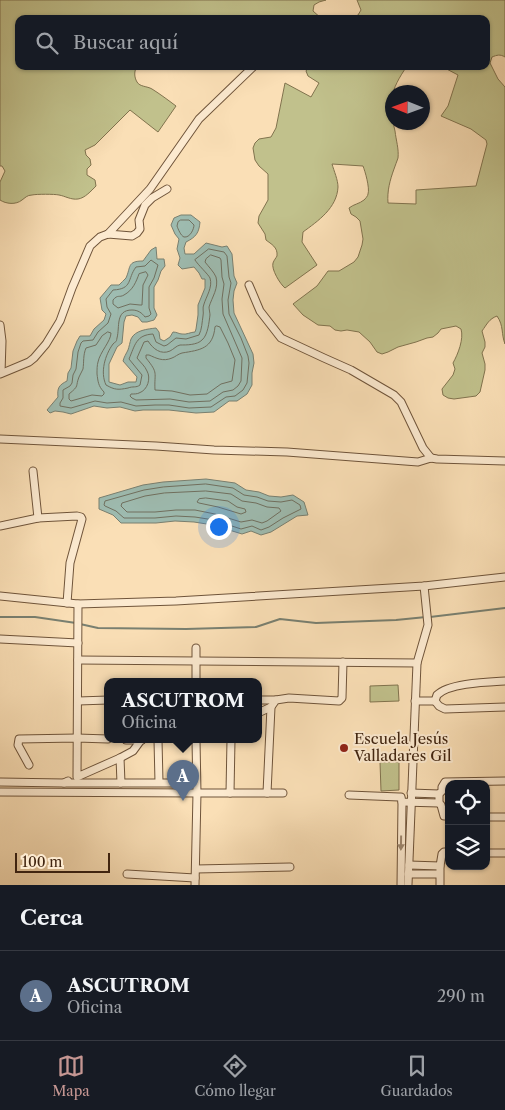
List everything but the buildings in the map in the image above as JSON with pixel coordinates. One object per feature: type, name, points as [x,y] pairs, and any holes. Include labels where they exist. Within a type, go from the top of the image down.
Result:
[{"type":"street","points":[[108,234],[150,189],[199,119],[250,70]]},
{"type":"street","points":[[0,324],[2,341],[0,374],[28,362],[46,344],[60,321],[90,246],[100,237],[108,234],[132,236],[137,234],[140,229],[139,220],[145,205],[152,198],[168,189]]},
{"type":"street","points":[[249,285],[260,311],[282,338],[351,370],[394,395],[401,402],[423,448],[431,458]]},
{"type":"street","points":[[0,439],[287,452],[418,462],[431,458],[505,461]]},
{"type":"street","points":[[33,472],[38,518]]},
{"type":"street","points":[[0,526],[38,518],[81,516],[82,519],[70,563],[67,603]]},
{"type":"street","points":[[0,596],[67,603],[78,606],[424,586],[505,577]]},
{"type":"street","points":[[408,885],[416,663],[428,625],[424,586]]},
{"type":"street","points":[[77,777],[78,606]]},
{"type":"street","points":[[0,639],[78,640]]},
{"type":"street","points":[[196,648],[196,678]]},
{"type":"street","points":[[78,660],[416,663]]},
{"type":"street","points":[[262,700],[289,698],[339,701],[342,698],[343,662]]},
{"type":"street","points":[[435,701],[437,695],[444,690],[475,683],[505,681]]},
{"type":"street","points":[[78,701],[104,700]]},
{"type":"street","points":[[262,711],[271,707],[276,700]]},
{"type":"street","points":[[415,701],[435,701]]},
{"type":"street","points":[[435,701],[438,706],[445,709],[505,707]]},
{"type":"street","points":[[267,793],[271,707]]},
{"type":"street","points":[[29,765],[18,744],[19,739],[104,739]]},
{"type":"street","points":[[64,783],[120,758],[133,750],[139,743]]},
{"type":"street","points":[[158,743],[159,782]]},
{"type":"street","points":[[126,874],[195,881],[196,743]]},
{"type":"street","points":[[230,793],[231,743]]},
{"type":"street","points":[[120,758],[120,783]]},
{"type":"street","points":[[445,816],[439,803],[439,794],[442,791],[444,782],[505,781]]},
{"type":"street","points":[[0,782],[196,783]]},
{"type":"street","points":[[0,792],[283,793]]},
{"type":"street","points":[[411,793],[439,794]]},
{"type":"street","points":[[349,795],[401,797],[400,885]]},
{"type":"street","points":[[402,802],[439,803]]},
{"type":"street","points":[[490,817],[505,817]]},
{"type":"street","points":[[440,885],[439,870],[442,854],[445,852]]},
{"type":"street","points":[[490,853],[505,853]]},
{"type":"street","points":[[408,865],[439,870]]},
{"type":"street","points":[[196,869],[290,867]]},
{"type":"street","points":[[408,874],[439,870]]},
{"type":"green space","points":[[0,0],[326,0],[314,5],[313,11],[318,15],[15,15],[15,70],[135,70],[138,84],[152,89],[176,106],[158,132],[130,110],[95,145],[85,150],[91,165],[87,169],[87,175],[95,180],[96,186],[81,198],[75,199],[46,194],[27,196],[17,203],[5,202],[0,200],[0,182],[5,171],[0,166]]},
{"type":"green space","points":[[357,0],[505,0],[505,57],[498,55],[492,57],[490,63],[490,15],[358,15],[361,10]]},
{"type":"green space","points":[[490,63],[498,79],[505,87],[505,344],[501,323],[497,316],[494,317],[482,331],[485,342],[482,353],[485,370],[480,392],[476,396],[454,399],[443,395],[442,389],[453,375],[455,369],[453,363],[461,342],[461,329],[456,326],[441,329],[433,337],[398,347],[382,354],[377,352],[359,332],[335,330],[330,326],[318,325],[303,315],[293,304],[317,286],[328,271],[339,271],[354,262],[358,257],[363,239],[360,221],[351,214],[349,208],[362,201],[368,195],[368,184],[363,166],[332,164],[337,178],[337,195],[326,213],[303,232],[302,242],[317,265],[285,288],[278,280],[273,269],[273,263],[277,256],[276,250],[266,240],[265,234],[258,223],[259,216],[268,200],[268,174],[255,160],[253,148],[259,139],[271,137],[276,128],[285,83],[311,97],[319,83],[308,76],[307,70],[405,70],[396,85],[385,85],[385,130],[395,130],[398,155],[389,186],[388,203],[416,204],[416,190],[476,186],[487,144],[486,140],[471,129],[441,116],[448,106],[458,75],[449,70],[490,70]]},
{"type":"green space","points":[[398,685],[399,701],[370,702],[370,686]]},
{"type":"green space","points":[[380,762],[399,762],[399,790],[381,791]]},
{"type":"water","points":[[181,215],[191,215],[200,222],[196,234],[186,242],[185,254],[194,254],[206,243],[222,247],[227,246],[232,254],[234,276],[237,283],[233,300],[234,313],[253,354],[254,363],[252,385],[247,394],[237,401],[229,401],[214,412],[135,411],[120,407],[94,406],[71,414],[55,411],[50,413],[47,410],[58,397],[59,387],[67,381],[77,341],[80,336],[90,336],[94,329],[104,320],[106,314],[102,310],[100,298],[111,285],[119,285],[126,278],[132,263],[143,261],[151,250],[156,247],[157,259],[164,259],[165,266],[154,287],[154,308],[157,315],[154,320],[147,322],[142,322],[138,317],[132,315],[126,316],[122,343],[117,347],[109,364],[109,382],[120,385],[136,382],[137,377],[123,361],[131,339],[135,334],[156,328],[160,339],[164,341],[173,332],[184,334],[195,332],[198,305],[205,288],[205,279],[202,279],[194,267],[182,269],[178,265],[180,258],[177,249],[179,239],[171,225],[174,218]]},
{"type":"water","points":[[206,479],[235,483],[246,490],[269,496],[293,495],[304,502],[308,515],[297,516],[271,532],[261,535],[251,531],[242,534],[213,525],[194,522],[121,523],[113,515],[99,509],[99,498],[143,485]]},
{"type":"waterway","points":[[430,617],[505,608]]},
{"type":"waterway","points":[[0,617],[35,617],[76,623]]},
{"type":"waterway","points":[[80,624],[98,628],[186,629],[256,627],[280,619],[316,623],[426,617]]},
{"type":"place","name":"Escuela Jesús Valladares Gil","points":[[344,748]]},
{"type":"place","name":"ASCUTROM","points":[[183,801]]}]
